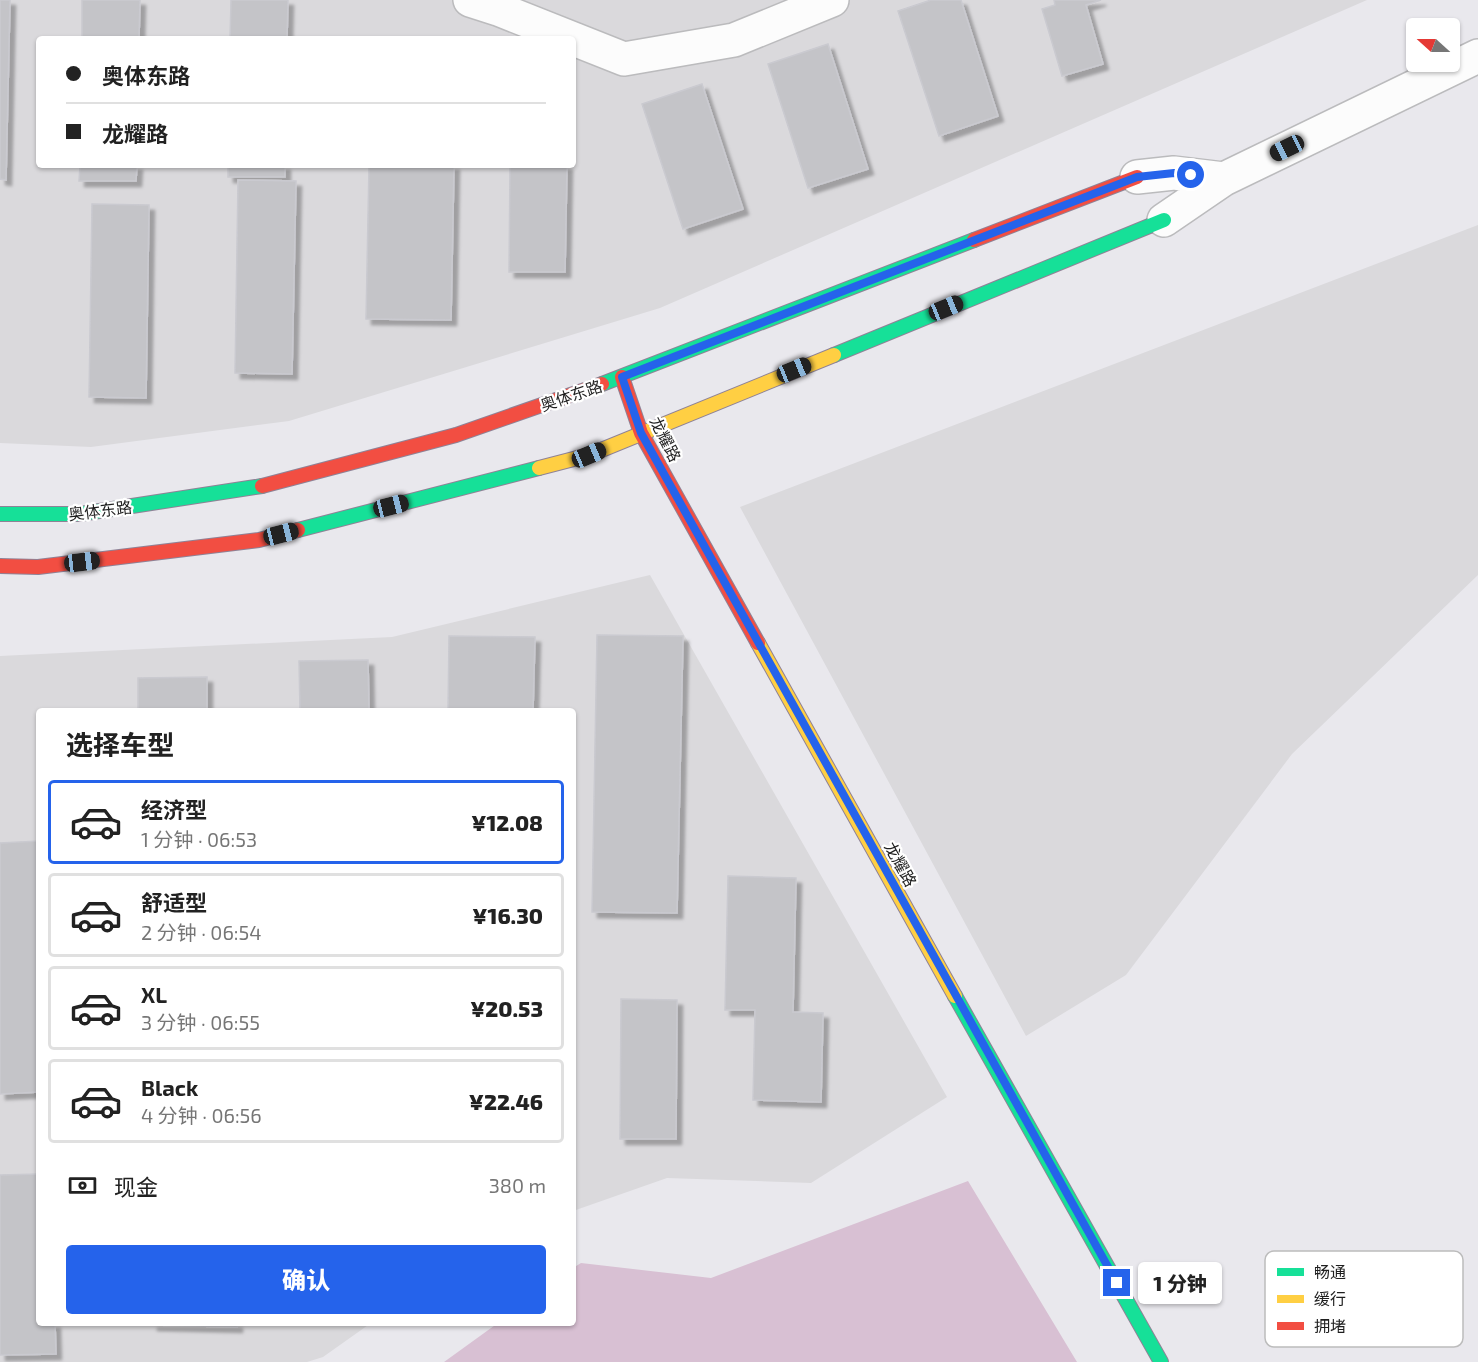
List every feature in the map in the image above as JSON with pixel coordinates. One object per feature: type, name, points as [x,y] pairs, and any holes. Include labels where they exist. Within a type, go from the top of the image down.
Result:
[{"type":"main road","name":"奥体东路","points":[[0,514],[80,514],[268,485],[456,435],[622,377],[1137,177]]},
{"type":"main road","points":[[0,566],[38,567],[259,540],[589,455],[1164,219]]},
{"type":"main road","name":"龙耀路","points":[[622,377],[641,433],[1161,1362]]},
{"type":"street","points":[[470,0],[566,36]]},
{"type":"street","points":[[576,40],[624,59],[734,40],[832,0]]},
{"type":"street","points":[[1164,219],[1224,179],[1478,56]]},
{"type":"street","name":"奥体东路","points":[[1137,177],[1174,173],[1224,179]]},
{"type":"shaded area","points":[[0,0],[1367,0],[660,308],[289,421],[91,447],[0,443]]},
{"type":"shaded area","points":[[1478,225],[1478,575],[1292,754],[1126,975],[1026,1036],[740,507]]},
{"type":"shaded area","points":[[650,575],[947,1097],[811,1183],[667,1178],[576,1210],[576,708],[36,708],[36,1326],[367,1326],[323,1357],[307,1362],[0,1362],[0,656],[392,637]]},
{"type":"shaded area","points":[[968,1181],[1077,1362],[444,1362],[494,1326],[576,1326],[576,1266],[581,1263],[711,1278]]},
{"type":"building","points":[[0,0],[10,0],[6,180],[0,179]]},
{"type":"building","points":[[82,0],[140,0],[139,36],[82,36]]},
{"type":"building","points":[[231,0],[288,0],[287,36],[230,36]]},
{"type":"building","points":[[931,0],[961,0],[998,116],[939,136],[898,11]]},
{"type":"building","points":[[1054,0],[1101,0],[1086,5],[1103,64],[1062,76],[1042,9],[1055,5]]},
{"type":"building","points":[[828,44],[868,169],[808,188],[768,64]]},
{"type":"building","points":[[702,84],[743,209],[683,229],[642,104]]},
{"type":"building","points":[[80,168],[137,168],[136,181],[79,181]]},
{"type":"building","points":[[228,168],[285,168],[285,177],[228,177]]},
{"type":"building","points":[[369,168],[454,168],[451,320],[366,319]]},
{"type":"building","points":[[510,168],[567,168],[565,272],[509,272]]},
{"type":"building","points":[[238,180],[296,181],[292,374],[235,373]]},
{"type":"building","points":[[92,204],[149,205],[146,398],[89,397]]},
{"type":"building","points":[[597,635],[683,636],[677,913],[592,912]]},
{"type":"building","points":[[449,636],[535,637],[533,708],[448,708]]},
{"type":"building","points":[[368,660],[369,708],[300,708],[299,661]]},
{"type":"building","points":[[207,677],[207,708],[138,708],[138,678]]},
{"type":"building","points":[[36,841],[36,1092],[0,1094],[0,843]]},
{"type":"building","points":[[728,876],[796,878],[793,1012],[823,1013],[821,1102],[753,1100],[755,1010],[725,1010]]},
{"type":"building","points":[[621,999],[677,1000],[676,1139],[620,1139]]},
{"type":"building","points":[[36,1174],[36,1326],[55,1326],[56,1354],[0,1355],[0,1175]]},
{"type":"traffic: fast","points":[[834,355],[1164,220]]},
{"type":"traffic: fast","points":[[602,384],[974,240]]},
{"type":"traffic: fast","points":[[298,530],[539,468]]},
{"type":"traffic: fast","points":[[0,514],[80,514],[262,486]]},
{"type":"traffic: fast","points":[[955,996],[1161,1362]]},
{"type":"traffic: slow","points":[[539,468],[589,455],[834,355]]},
{"type":"traffic: slow","points":[[758,643],[955,996]]},
{"type":"traffic: jam","points":[[974,240],[1137,177]]},
{"type":"traffic: jam","points":[[622,377],[641,433],[758,643]]},
{"type":"traffic: jam","points":[[262,486],[456,435],[602,384]]},
{"type":"traffic: jam","points":[[0,566],[38,567],[259,540],[298,530]]},
{"type":"route","points":[[1117,1283],[641,433],[622,377],[1137,177],[1174,173],[1191,175]]}]
